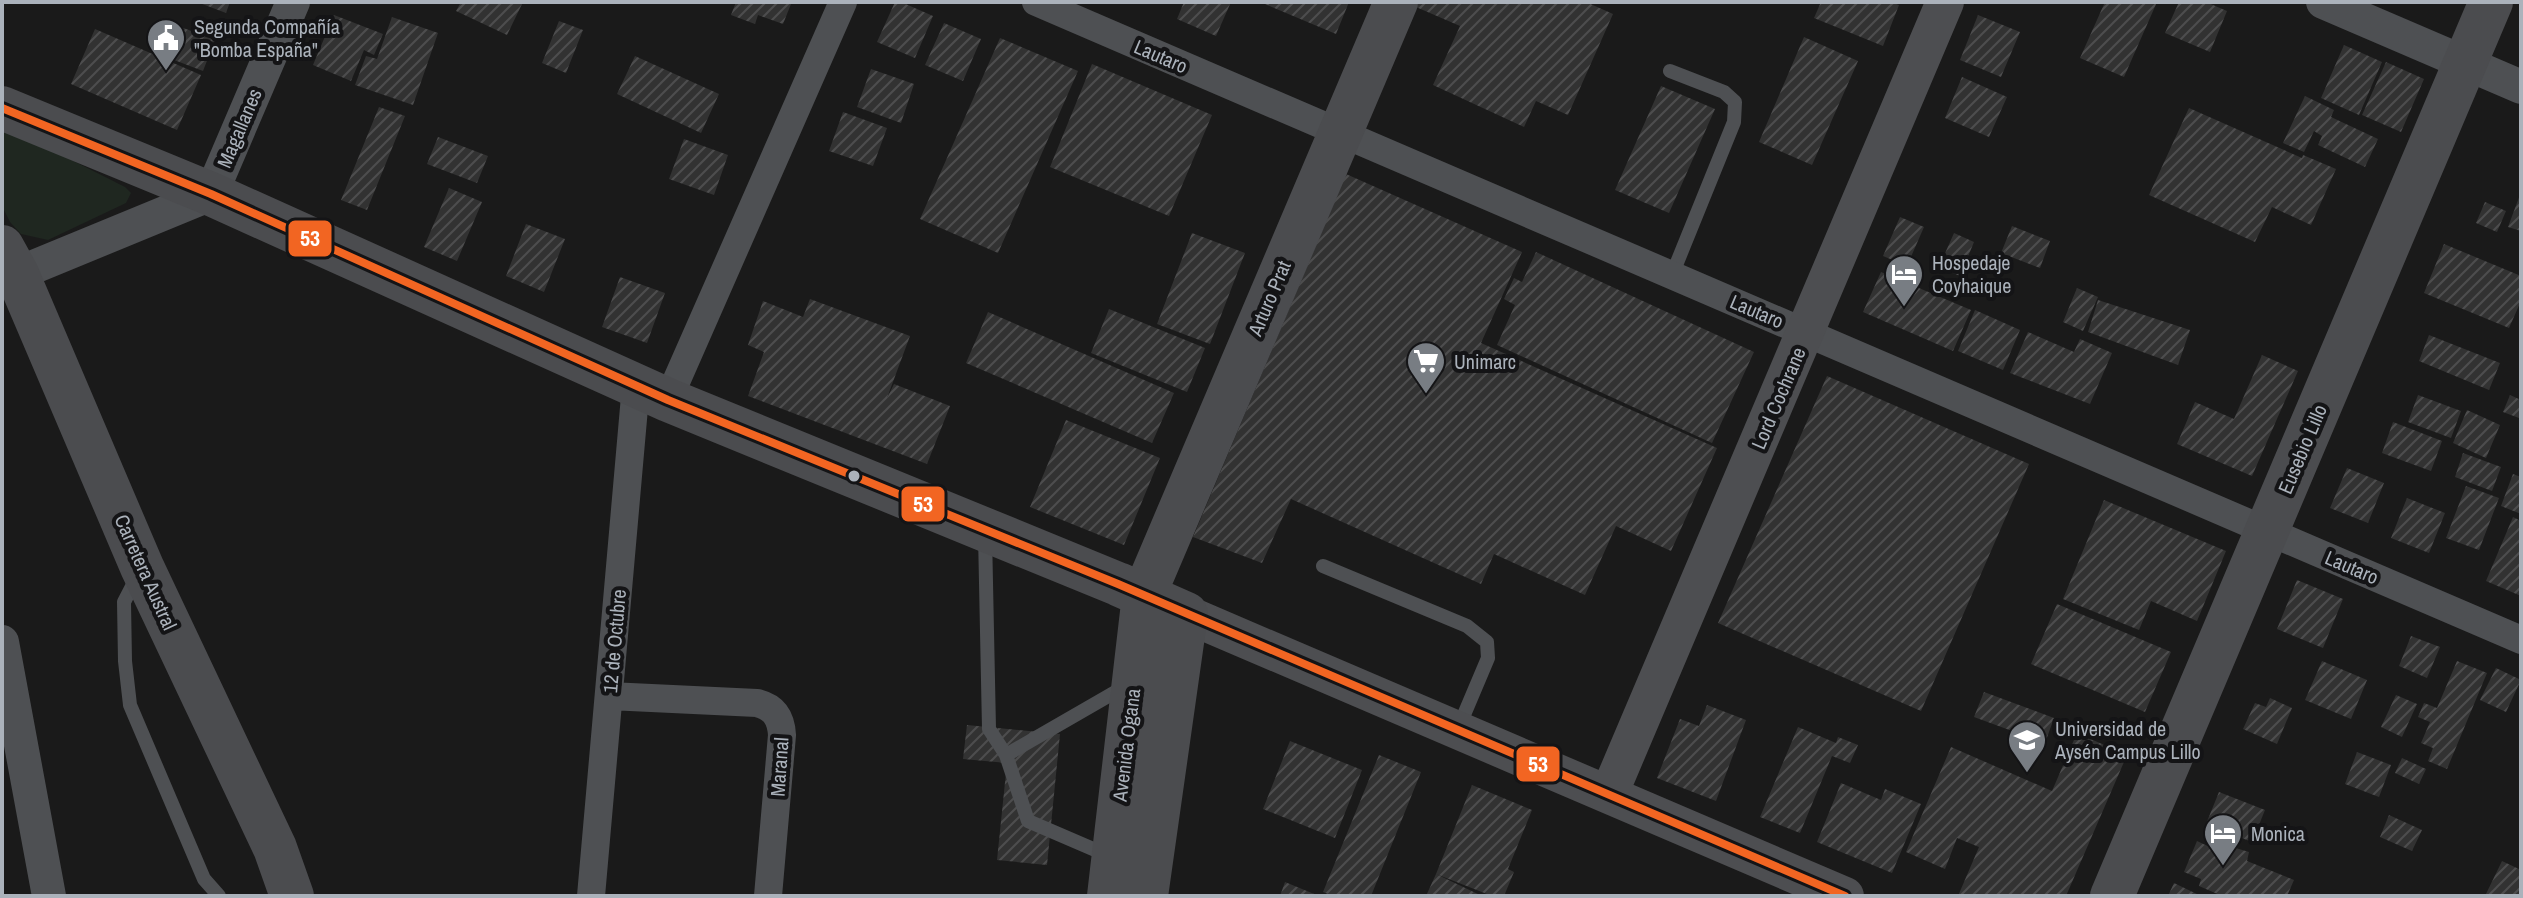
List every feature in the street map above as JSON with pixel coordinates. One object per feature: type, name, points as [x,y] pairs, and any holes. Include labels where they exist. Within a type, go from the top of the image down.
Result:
[{"type":"main road","name":"Arturo Prat","points":[[1144,595],[1396,2]]},
{"type":"main road","name":"Lord Cochrane","points":[[1609,794],[1945,2]]},
{"type":"main road","name":"Eusebio Lillo","points":[[2112,896],[2491,2]]},
{"type":"main road","points":[[2,108],[211,194],[652,393],[1144,595],[1845,896]]},
{"type":"main road","name":"Carretera Austral","points":[[7,267],[142,567],[275,848],[292,896]]},
{"type":"main road","name":"Avenida Ogana","points":[[1111,877],[1144,595]]},
{"type":"main road","name":"Avenida Ogana","points":[[1146,896],[1186,614]]},
{"type":"street","name":"Magallanes","points":[[7,267],[211,194],[293,2]]},
{"type":"street","name":"12 de Octubre","points":[[591,896],[609,696],[652,393],[843,2]]},
{"type":"street","name":"Lautaro","points":[[1036,2],[2521,640]]},
{"type":"street","points":[[2323,2],[2521,87]]},
{"type":"street","points":[[2,642],[49,896]]},
{"type":"street","name":"Maranal","points":[[609,696],[757,703],[777,714],[782,724],[782,735],[768,896]]},
{"type":"lane","points":[[1670,71],[1724,92],[1735,102],[1734,122],[1672,275]]},
{"type":"lane","points":[[984,530],[989,729],[1006,755],[1028,821],[1111,877]]},
{"type":"lane","points":[[1323,566],[1467,626],[1487,642],[1488,658],[1458,730]]},
{"type":"lane","points":[[142,567],[124,602],[125,661],[130,705],[204,879],[219,896]]},
{"type":"lane","points":[[1006,755],[1134,682]]},
{"type":"shaded area","points":[[2,125],[125,187],[131,193],[126,203],[48,240],[21,234],[2,206]]},
{"type":"building","points":[[197,2],[230,2],[226,13]]},
{"type":"building","points":[[461,2],[523,2],[507,35],[456,11]]},
{"type":"building","points":[[736,2],[791,4],[783,24],[758,15],[755,24],[731,15]]},
{"type":"building","points":[[895,2],[933,16],[915,58],[877,42]]},
{"type":"building","points":[[1184,2],[1231,2],[1216,36],[1177,19]]},
{"type":"building","points":[[1260,2],[1349,2],[1336,34]]},
{"type":"building","points":[[1418,2],[1586,2],[1613,14],[1568,115],[1536,101],[1524,127],[1433,85],[1460,26],[1416,7]]},
{"type":"building","points":[[1821,2],[1891,2],[1899,5],[1883,46],[1814,18]]},
{"type":"building","points":[[2105,2],[2157,2],[2124,77],[2080,58]]},
{"type":"building","points":[[2179,2],[2206,2],[2227,11],[2210,52],[2165,33]]},
{"type":"building","points":[[334,15],[383,34],[374,55],[364,50],[351,81],[313,65]]},
{"type":"building","points":[[1978,15],[2020,32],[2001,77],[1960,60]]},
{"type":"building","points":[[392,17],[438,33],[413,105],[355,85],[366,56],[377,59]]},
{"type":"building","points":[[559,21],[583,30],[566,73],[542,63]]},
{"type":"building","points":[[944,23],[981,39],[963,81],[925,65]]},
{"type":"building","points":[[173,24],[215,40],[203,71],[161,55]]},
{"type":"building","points":[[95,29],[201,75],[177,130],[71,84]]},
{"type":"building","points":[[1804,37],[1858,61],[1812,165],[1759,142]]},
{"type":"building","points":[[1000,38],[1078,71],[998,253],[920,219]]},
{"type":"building","points":[[2344,45],[2382,62],[2359,115],[2321,98]]},
{"type":"building","points":[[635,56],[719,94],[701,133],[617,94]]},
{"type":"building","points":[[2386,62],[2424,79],[2401,132],[2362,115]]},
{"type":"building","points":[[1092,64],[1212,115],[1169,216],[1050,167]]},
{"type":"building","points":[[871,69],[914,84],[901,123],[857,107]]},
{"type":"building","points":[[1962,77],[2007,97],[1989,137],[1945,118]]},
{"type":"building","points":[[1661,86],[1715,109],[1669,213],[1615,190]]},
{"type":"building","points":[[2305,96],[2334,110],[2331,117],[2378,139],[2365,167],[2318,145],[2322,136],[2314,131],[2304,152],[2283,143]]},
{"type":"building","points":[[379,107],[405,116],[367,210],[341,200]]},
{"type":"building","points":[[2189,108],[2302,158],[2303,155],[2336,169],[2311,225],[2272,207],[2255,242],[2149,195]]},
{"type":"building","points":[[843,112],[887,128],[873,166],[829,151]]},
{"type":"building","points":[[438,137],[488,156],[477,183],[427,164]]},
{"type":"building","points":[[684,139],[728,155],[714,195],[669,179]]},
{"type":"building","name":"Unimarc","points":[[1346,174],[1522,252],[1481,343],[1717,448],[1671,551],[1616,526],[1585,595],[1494,554],[1481,584],[1291,499],[1262,563],[1193,537]]},
{"type":"building","points":[[449,188],[482,202],[457,261],[424,247]]},
{"type":"building","points":[[2521,192],[2521,231],[2508,227]]},
{"type":"building","points":[[2485,202],[2506,211],[2497,232],[2476,223]]},
{"type":"building","points":[[1900,217],[1924,227],[1907,266],[1883,256]]},
{"type":"building","points":[[526,224],[565,239],[544,292],[506,276]]},
{"type":"building","points":[[2012,226],[2050,241],[2040,268],[2001,253]]},
{"type":"building","points":[[1192,233],[1245,253],[1210,344],[1157,324]]},
{"type":"building","points":[[1954,233],[1974,242],[1960,276],[1939,267]]},
{"type":"building","points":[[2444,244],[2521,276],[2521,301],[2509,328],[2424,293]]},
{"type":"building","points":[[1536,252],[1754,352],[1712,443],[1497,345],[1515,305],[1504,299],[1514,278],[1522,282]]},
{"type":"building","points":[[1881,272],[1971,310],[1953,351],[1863,312]]},
{"type":"building","points":[[620,277],[665,293],[647,343],[602,327]]},
{"type":"building","points":[[2077,288],[2098,297],[2083,331],[2063,322]]},
{"type":"building","points":[[810,299],[910,336],[887,398],[894,384],[950,406],[927,464],[748,396],[764,352],[748,345],[763,301],[803,317]]},
{"type":"building","points":[[2098,300],[2190,330],[2178,365],[2088,332]]},
{"type":"building","points":[[1109,309],[1205,348],[1187,392],[1091,353]]},
{"type":"building","points":[[1975,310],[2020,330],[2003,370],[1958,351]]},
{"type":"building","points":[[988,312],[1174,393],[1152,443],[966,363]]},
{"type":"building","points":[[2028,332],[2074,352],[2080,339],[2112,353],[2090,404],[2010,373]]},
{"type":"building","points":[[2429,335],[2500,363],[2489,390],[2419,361]]},
{"type":"building","points":[[2262,355],[2298,371],[2252,476],[2177,444],[2195,402],[2234,419]]},
{"type":"building","points":[[1827,376],[2029,464],[1921,711],[1718,623]]},
{"type":"building","points":[[2418,395],[2461,411],[2451,438],[2408,422]]},
{"type":"building","points":[[2510,395],[2521,400],[2519,418],[2503,412]]},
{"type":"building","points":[[2467,410],[2500,425],[2486,458],[2453,443]]},
{"type":"building","points":[[1066,420],[1160,458],[1124,545],[1030,507]]},
{"type":"building","points":[[2393,422],[2442,441],[2431,471],[2382,453]]},
{"type":"building","points":[[2463,453],[2501,467],[2492,491],[2455,477]]},
{"type":"building","points":[[2347,468],[2384,483],[2368,523],[2330,508]]},
{"type":"building","points":[[2513,474],[2521,477],[2521,514],[2501,506]]},
{"type":"building","points":[[2466,486],[2499,498],[2479,550],[2446,538]]},
{"type":"building","points":[[2407,498],[2445,513],[2429,553],[2391,538]]},
{"type":"building","points":[[2104,500],[2226,551],[2197,621],[2151,601],[2139,630],[2063,599]]},
{"type":"building","points":[[2513,517],[2521,521],[2521,596],[2486,581]]},
{"type":"building","points":[[2297,580],[2343,599],[2323,648],[2277,629]]},
{"type":"building","points":[[2057,604],[2171,652],[2145,712],[2031,664]]},
{"type":"building","points":[[2411,636],[2440,647],[2427,678],[2399,666]]},
{"type":"building","points":[[2322,661],[2367,680],[2351,719],[2305,700]]},
{"type":"building","points":[[2457,661],[2487,673],[2447,769],[2428,761],[2433,748],[2421,743],[2430,722],[2418,717],[2424,703],[2437,708]]},
{"type":"building","points":[[2496,668],[2521,680],[2506,712],[2480,700]]},
{"type":"building","points":[[1984,692],[2054,718],[2045,743],[1974,717]]},
{"type":"building","points":[[2396,695],[2417,704],[2402,737],[2381,727]]},
{"type":"building","points":[[2270,698],[2292,708],[2277,744],[2243,729],[2255,703],[2266,707]]},
{"type":"building","points":[[1707,705],[1746,720],[1716,801],[1657,778],[1680,719],[1699,726]]},
{"type":"building","points":[[967,725],[1060,734],[1047,865],[997,860],[1007,763],[963,759]]},
{"type":"building","points":[[1798,727],[1836,743],[1838,737],[1858,745],[1850,763],[1832,756],[1800,833],[1760,817]]},
{"type":"building","name":"Universidad de Aysén Campus Lillo","points":[[2077,733],[2127,755],[2066,896],[1958,896],[1979,847],[1957,838],[1945,869],[1906,852],[1951,747],[2052,791]]},
{"type":"building","points":[[1290,741],[1362,770],[1335,838],[1263,809]]},
{"type":"building","points":[[2357,752],[2391,765],[2379,797],[2345,784]]},
{"type":"building","points":[[1379,755],[1421,772],[1371,896],[1333,896],[1323,892]]},
{"type":"building","points":[[2402,758],[2426,769],[2419,784],[2395,773]]},
{"type":"building","points":[[1841,783],[1881,800],[1885,789],[1921,804],[1892,873],[1817,842]]},
{"type":"building","points":[[1472,785],[1532,810],[1508,869],[1514,872],[1504,896],[1492,896],[1436,874]]},
{"type":"building","points":[[2219,792],[2265,810],[2252,842],[2206,824]]},
{"type":"building","points":[[2389,815],[2422,830],[2412,851],[2380,837]]},
{"type":"building","name":"Monica","points":[[2197,841],[2216,850],[2219,843],[2249,852],[2247,861],[2294,880],[2287,896],[2222,896],[2199,886],[2201,879],[2184,872]]},
{"type":"building","points":[[2502,861],[2521,870],[2521,896],[2485,896]]},
{"type":"building","points":[[1436,874],[1482,896],[1426,896]]},
{"type":"building","points":[[1285,882],[1319,896],[1280,896]]},
{"type":"building","points":[[2174,883],[2201,896],[2168,896]]},
{"type":"transit line","name":"53","points":[[2,108],[211,194],[668,400],[1118,584],[1845,896]]},
{"type":"place","name":"Segunda Compañía \"Bomba España\"","points":[[166,72]]},
{"type":"place","name":"Hospedaje Coyhaique","points":[[1904,308]]},
{"type":"place","name":"Unimarc","points":[[1426,395]]},
{"type":"place","name":"Universidad de Aysén Campus Lillo","points":[[2027,774]]},
{"type":"place","name":"Monica","points":[[2223,867]]}]
